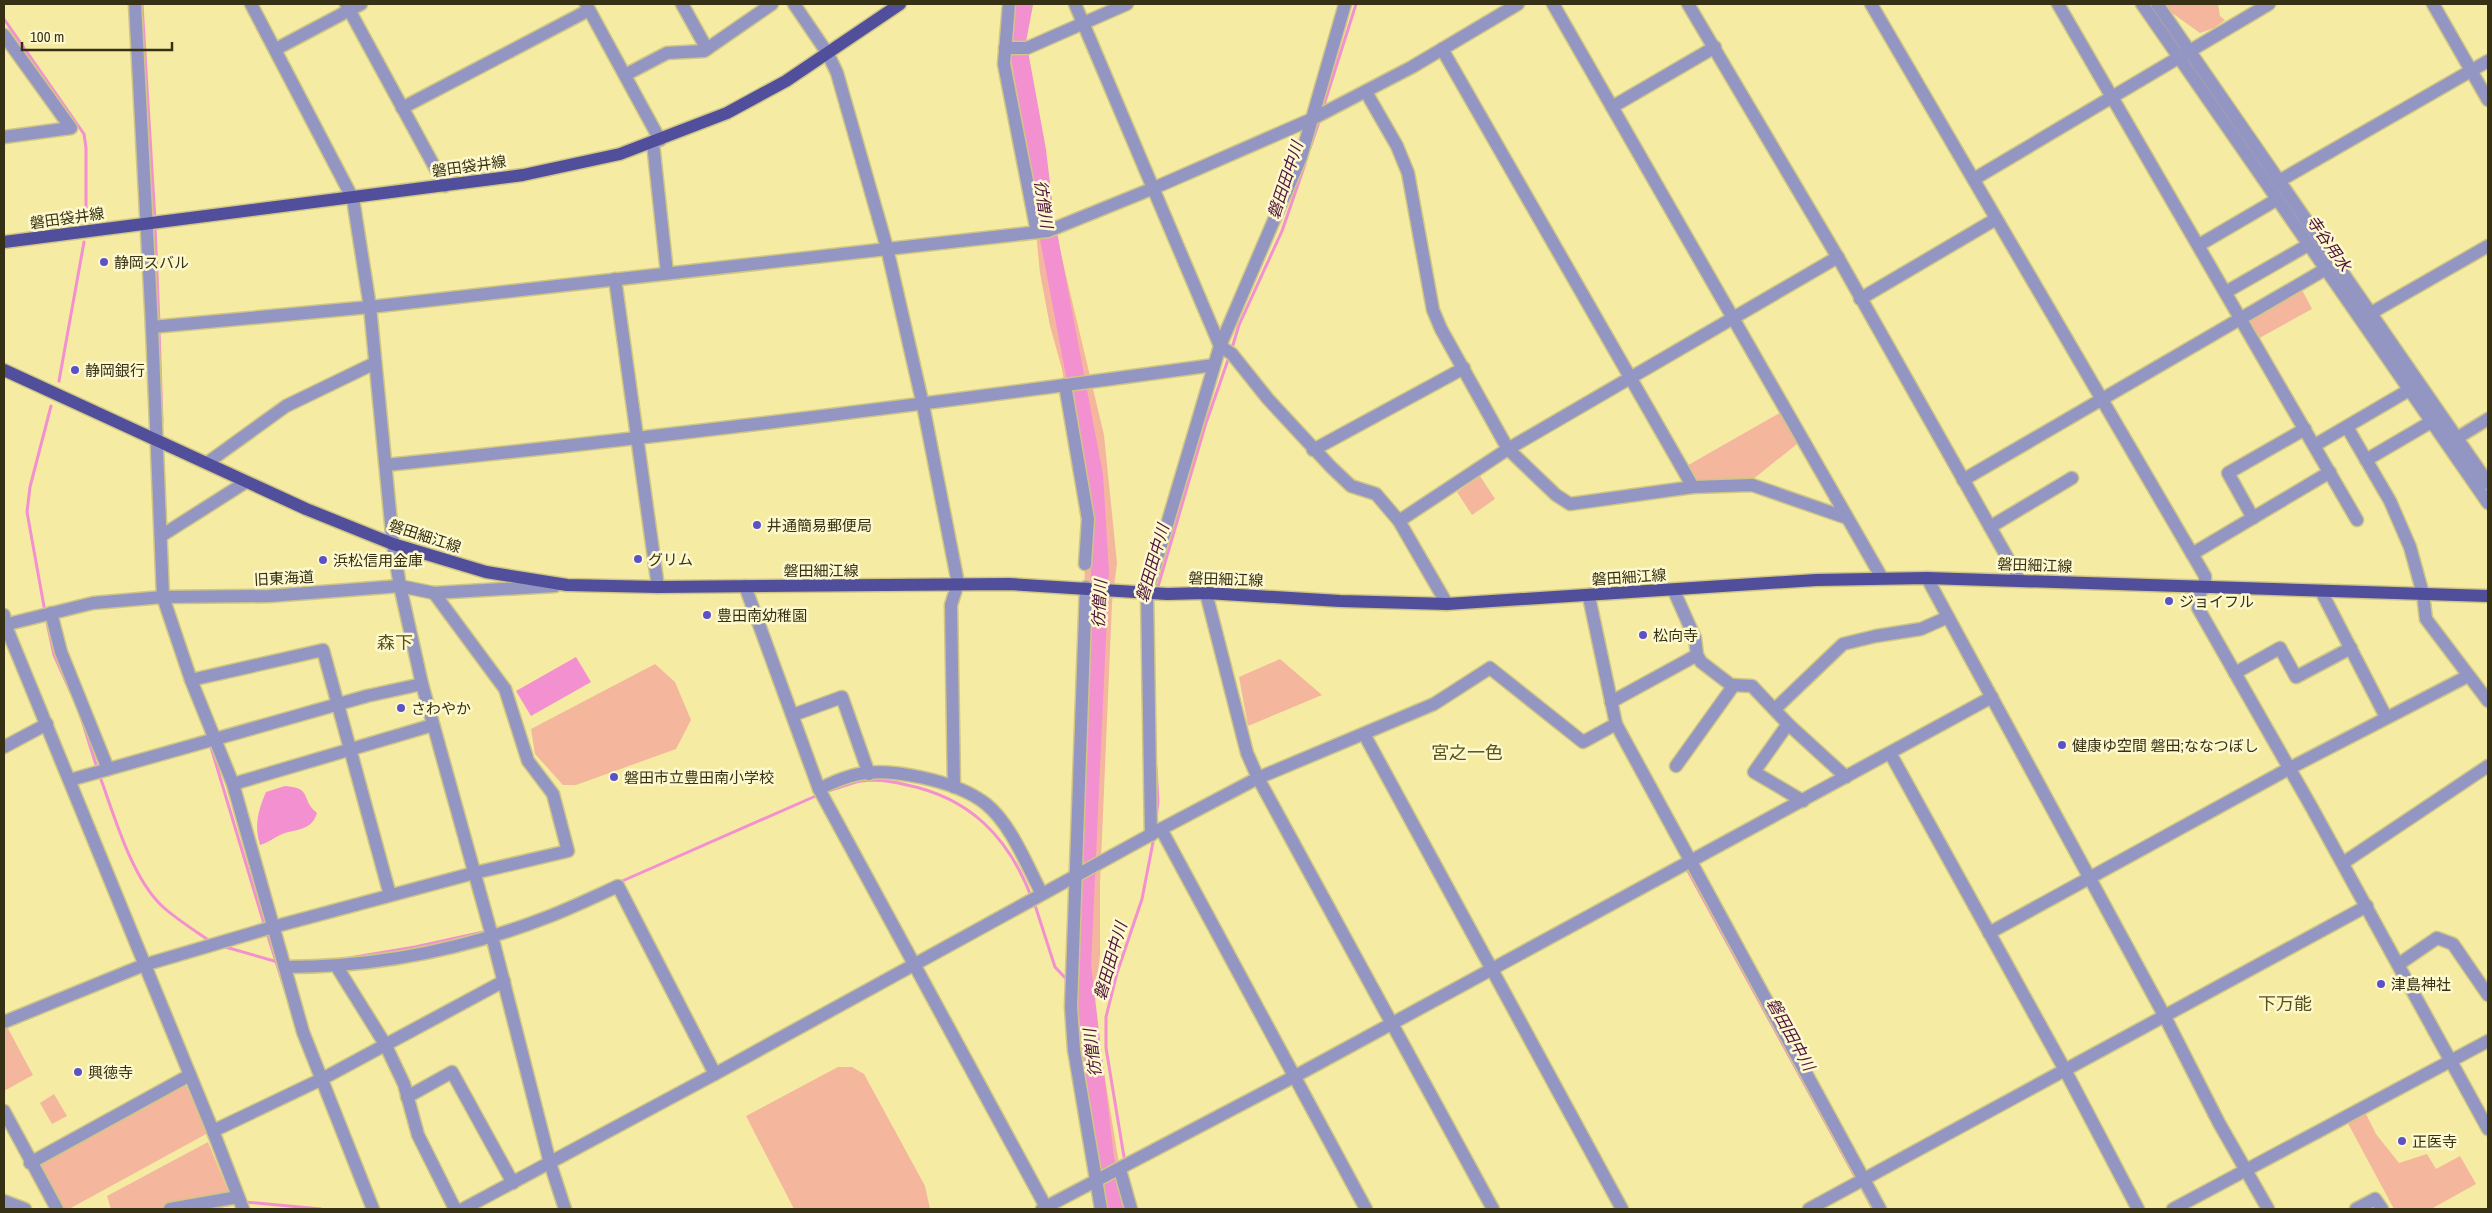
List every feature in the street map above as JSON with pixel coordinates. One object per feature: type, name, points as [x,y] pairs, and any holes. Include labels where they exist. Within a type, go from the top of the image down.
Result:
[{"type":"main road","name":"磐田袋井線","points":[[4,242],[146,223],[354,199],[555,170],[620,154],[727,113],[786,81],[900,4]]},
{"type":"main road","name":"磐田細江線","points":[[4,370],[306,509],[393,544],[486,572],[567,586],[900,586],[958,583],[1086,587],[1147,592],[1206,593],[1340,601],[1447,604],[1882,578],[1927,578],[2488,596]]},
{"type":"street","points":[[135,4],[152,327],[163,597],[191,680],[233,784],[302,1032],[373,1209]]},
{"type":"street","points":[[251,4],[354,199],[370,307],[393,544],[400,586],[422,684],[492,936],[550,1163],[565,1209]]},
{"type":"street","points":[[276,49],[348,7],[361,4]]},
{"type":"street","points":[[682,4],[707,49]]},
{"type":"street","points":[[625,76],[666,53],[707,49],[772,4]]},
{"type":"street","points":[[794,4],[828,54],[837,73],[887,248],[924,405],[958,583],[951,605],[954,787]]},
{"type":"street","points":[[1009,4],[1004,64],[1042,232]]},
{"type":"street","points":[[1075,4],[1220,346],[1232,354],[1313,450],[1351,486],[1376,494],[1400,521],[1447,604]]},
{"type":"street","points":[[1005,48],[1027,48],[1127,4]]},
{"type":"street","points":[[1331,4],[1344,8],[1301,157],[1220,346],[1147,592],[1156,832],[1295,1076],[1366,1209]]},
{"type":"street","points":[[152,327],[370,307],[1042,232],[1154,188],[1312,119],[1366,92],[1518,4]]},
{"type":"street","points":[[1552,4],[1882,578]]},
{"type":"street","points":[[1688,4],[1715,47],[1800,196],[1838,257],[2020,580]]},
{"type":"street","points":[[1871,4],[2205,576],[2198,608],[2367,906],[2488,1129]]},
{"type":"street","points":[[2058,4],[2357,520]]},
{"type":"street","points":[[2142,4],[2177,58],[2308,246],[2330,266],[2371,313],[2414,387],[2431,422],[2488,503]]},
{"type":"street","points":[[2157,4],[2279,181],[2330,266],[2414,387],[2457,438],[2488,483]]},
{"type":"street","points":[[1974,179],[2268,4]]},
{"type":"street","points":[[2433,4],[2488,100]]},
{"type":"street","points":[[348,7],[445,186]]},
{"type":"street","points":[[402,108],[588,7],[625,76],[656,141],[667,273]]},
{"type":"street","points":[[4,35],[71,128],[4,137]]},
{"type":"street","points":[[1612,107],[1715,47]]},
{"type":"street","points":[[1442,49],[1693,487]]},
{"type":"street","points":[[2279,181],[2488,61]]},
{"type":"street","points":[[1366,92],[1397,146],[1408,173],[1433,310],[1441,329],[1508,449],[1556,495],[1570,504],[1693,487],[1752,484],[1847,518]]},
{"type":"street","points":[[2199,245],[2276,200]]},
{"type":"street","points":[[1860,299],[1996,219]]},
{"type":"street","points":[[2226,292],[2308,246]]},
{"type":"street","points":[[2371,313],[2488,246]]},
{"type":"street","points":[[1400,521],[1508,449],[1838,257]]},
{"type":"street","points":[[1963,480],[2330,266]]},
{"type":"street","points":[[615,279],[658,587]]},
{"type":"street","points":[[207,463],[286,406],[375,363]]},
{"type":"street","points":[[386,465],[638,439],[924,405],[1214,365]]},
{"type":"street","points":[[1313,450],[1464,368]]},
{"type":"street","points":[[1065,385],[1088,519],[1085,564]]},
{"type":"street","points":[[2315,446],[2414,387]]},
{"type":"street","points":[[2457,438],[2488,419]]},
{"type":"street","points":[[2366,460],[2431,422]]},
{"type":"street","points":[[2347,427],[2390,501],[2406,540],[2423,594],[2426,619],[2488,701]]},
{"type":"street","points":[[2253,518],[2228,473],[2305,429]]},
{"type":"street","points":[[2192,554],[2330,472]]},
{"type":"street","points":[[1990,527],[2072,478]]},
{"type":"street","points":[[161,536],[246,482]]},
{"type":"street","points":[[1927,578],[2164,1015],[2219,1123],[2248,1170],[2268,1209]]},
{"type":"street","name":"旧東海道","points":[[4,621],[93,603],[163,597],[269,596],[400,586],[434,593],[567,586]]},
{"type":"street","points":[[745,586],[819,789],[1045,1209],[1690,863],[1992,698]]},
{"type":"street","points":[[1086,587],[1071,1007],[1074,1050],[1101,1209]]},
{"type":"street","points":[[1674,590],[1695,638],[1697,655],[1701,662],[1734,685],[1752,686],[1788,724],[1846,777]]},
{"type":"street","points":[[2321,591],[2386,718]]},
{"type":"street","points":[[4,1022],[144,965],[273,926],[474,873],[568,851],[553,794],[528,761],[505,688],[434,593]]},
{"type":"street","points":[[1206,593],[1247,753],[1258,778],[1493,1209]]},
{"type":"street","points":[[1589,596],[1616,724],[1880,1209]]},
{"type":"street","points":[[46,614],[108,769]]},
{"type":"street","points":[[1775,709],[1843,644],[1876,636],[1921,629],[1948,617]]},
{"type":"street","points":[[4,621],[213,1131],[241,1206],[170,1209]]},
{"type":"street","points":[[2235,673],[2280,648],[2296,677],[2350,648]]},
{"type":"street","points":[[191,680],[323,650],[390,895]]},
{"type":"street","points":[[1611,702],[1697,655]]},
{"type":"street","points":[[463,1209],[1258,778],[1434,704],[1490,668],[1582,742],[1616,724]]},
{"type":"street","points":[[1989,933],[2290,768],[2468,676]]},
{"type":"street","points":[[70,780],[338,704],[422,684]]},
{"type":"street","points":[[1676,766],[1734,685]]},
{"type":"street","points":[[793,716],[842,697],[869,774]]},
{"type":"street","points":[[4,747],[47,724]]},
{"type":"street","points":[[1788,724],[1754,772],[1803,800]]},
{"type":"street","points":[[233,784],[433,725]]},
{"type":"street","points":[[1364,734],[1622,1209]]},
{"type":"street","points":[[1890,753],[2065,1070],[2138,1209]]},
{"type":"street","points":[[2343,863],[2488,766]]},
{"type":"street","points":[[819,789],[852,775],[898,772],[954,787],[986,804],[1009,832],[1042,894]]},
{"type":"street","points":[[285,967],[336,967],[413,955],[492,936],[545,918],[618,886],[715,1074]]},
{"type":"street","points":[[1810,1209],[2367,906]]},
{"type":"street","points":[[2399,964],[2437,938],[2453,944],[2484,980],[2488,995]]},
{"type":"street","points":[[336,967],[385,1044],[407,1096],[418,1135],[455,1209]]},
{"type":"street","points":[[213,1131],[322,1079],[504,981]]},
{"type":"street","points":[[2173,1209],[2488,1041]]},
{"type":"street","points":[[407,1096],[452,1072],[513,1183]]},
{"type":"street","points":[[30,1163],[190,1075]]},
{"type":"street","points":[[4,1111],[30,1163],[57,1209]]},
{"type":"street","points":[[1120,1170],[1130,1209]]},
{"type":"street","points":[[2356,1209],[2375,1199],[2382,1209]]},
{"type":"street","points":[[4,1201],[25,1209]]},
{"type":"shaded area","points":[[1013,4],[1026,4],[1021,17],[1027,48],[1034,141],[1045,172],[1054,225],[1104,435],[1117,563],[1112,603],[1100,884],[1100,954],[1094,1011],[1120,1170],[1131,1209],[1106,1209],[1074,1040],[1085,559],[1088,519],[1062,369],[1050,326],[1040,273],[1035,223],[1005,56]]},
{"type":"shaded area","points":[[2165,4],[2218,4],[2220,16],[2225,20],[2214,28],[2200,33],[2165,8]]},
{"type":"shaded area","points":[[2301,288],[2312,309],[2254,341],[2242,320]]},
{"type":"shaded area","points":[[1785,410],[1797,444],[1747,484],[1693,487],[1683,468]]},
{"type":"shaded area","points":[[1480,476],[1495,499],[1472,515],[1457,492]]},
{"type":"shaded area","points":[[576,657],[591,682],[531,716],[516,691]]},
{"type":"shaded area","points":[[1280,659],[1322,695],[1248,726],[1239,677]]},
{"type":"shaded area","points":[[655,664],[675,682],[691,720],[676,749],[576,785],[563,785],[535,754],[531,729]]},
{"type":"shaded area","points":[[285,786],[294,787],[303,792],[317,813],[306,827],[278,836],[260,845],[257,831],[258,818],[266,792]]},
{"type":"shaded area","points":[[6,1025],[33,1075],[4,1091],[4,1026]]},
{"type":"shaded area","points":[[838,1067],[852,1067],[864,1074],[925,1186],[930,1209],[794,1209],[746,1116]]},
{"type":"shaded area","points":[[183,1079],[208,1133],[69,1209],[57,1209],[30,1163]]},
{"type":"shaded area","points":[[54,1094],[67,1116],[52,1124],[40,1103]]},
{"type":"shaded area","points":[[2363,1108],[2376,1134],[2399,1163],[2427,1154],[2436,1169],[2460,1156],[2476,1184],[2431,1209],[2394,1209],[2345,1118]]},
{"type":"shaded area","points":[[208,1142],[231,1198],[170,1209],[111,1209],[107,1196]]},
{"type":"waterway","points":[[142,4],[155,220]]},
{"type":"waterway","name":"彷僧川","points":[[1024,4],[1017,41],[1037,150],[1045,217],[1094,475],[1100,571],[1082,965],[1105,1157],[1115,1209]]},
{"type":"waterway","name":"磐田田中川","points":[[1323,108],[1356,4]]},
{"type":"waterway","points":[[4,19],[84,134],[86,148],[86,221]]},
{"type":"waterway","name":"磐田田中川","points":[[1310,148],[1320,119]]},
{"type":"waterway","name":"磐田田中川","points":[[1232,348],[1239,325],[1282,231],[1305,164]]},
{"type":"waterway","points":[[155,226],[159,323]]},
{"type":"waterway","points":[[59,381],[84,242]]},
{"type":"waterway","points":[[159,329],[162,422]]},
{"type":"waterway","name":"磐田田中川","points":[[1157,590],[1205,426],[1229,357]]},
{"type":"waterway","points":[[45,612],[27,512],[30,487],[51,406]]},
{"type":"waterway","points":[[46,618],[54,655],[71,693]]},
{"type":"waterway","points":[[81,717],[97,768]]},
{"type":"waterway","points":[[210,744],[265,927]]},
{"type":"waterway","name":"磐田田中川","points":[[1156,767],[1158,802],[1156,818]]},
{"type":"waterway","points":[[99,774],[117,826],[141,879],[162,906],[210,941]]},
{"type":"waterway","points":[[828,791],[861,781],[878,780],[890,781],[929,791],[950,800],[968,810],[998,838],[1022,875],[1031,896]]},
{"type":"waterway","points":[[620,882],[818,795]]},
{"type":"waterway","name":"磐田田中川","points":[[1125,1163],[1106,1048],[1106,1017],[1117,973],[1142,899],[1154,837]]},
{"type":"waterway","name":"磐田田中川","points":[[1688,871],[1857,1180]]},
{"type":"waterway","points":[[1034,902],[1055,967],[1069,982]]},
{"type":"waterway","points":[[349,958],[415,947],[488,931]]},
{"type":"waterway","points":[[267,933],[287,996]]},
{"type":"waterway","points":[[222,946],[281,963]]},
{"type":"waterway","points":[[1075,984],[1085,989]]},
{"type":"waterway","name":"磐田田中川","points":[[1860,1185],[1873,1209]]},
{"type":"waterway","points":[[245,1202],[321,1209]]},
{"type":"waterway","points":[[205,1209],[239,1203]]},
{"type":"place","name":"静岡スバル","points":[[104,262]]},
{"type":"place","name":"静岡銀行","points":[[75,370]]},
{"type":"place","name":"井通簡易郵便局","points":[[757,525]]},
{"type":"place","name":"グリム","points":[[638,559]]},
{"type":"place","name":"浜松信用金庫","points":[[323,560]]},
{"type":"place","name":"ジョイフル","points":[[2169,601]]},
{"type":"place","name":"豊田南幼稚園","points":[[707,615]]},
{"type":"place","name":"松向寺","points":[[1643,635]]},
{"type":"place","name":"さわやか","points":[[401,708]]},
{"type":"place","name":"健康ゆ空間 磐田;ななつぼし","points":[[2062,745]]},
{"type":"place","name":"磐田市立豊田南小学校","points":[[614,777]]},
{"type":"place","name":"津島神社","points":[[2381,984]]},
{"type":"place","name":"興徳寺","points":[[78,1072]]},
{"type":"place","name":"正医寺","points":[[2402,1141]]},
{"type":"district","name":"森下","points":[[395,642]]},
{"type":"district","name":"宮之一色","points":[[1467,752]]},
{"type":"district","name":"下万能","points":[[2285,1003]]},
{"type":"water label","name":"寺谷用水","points":[[2329,243]]}]
